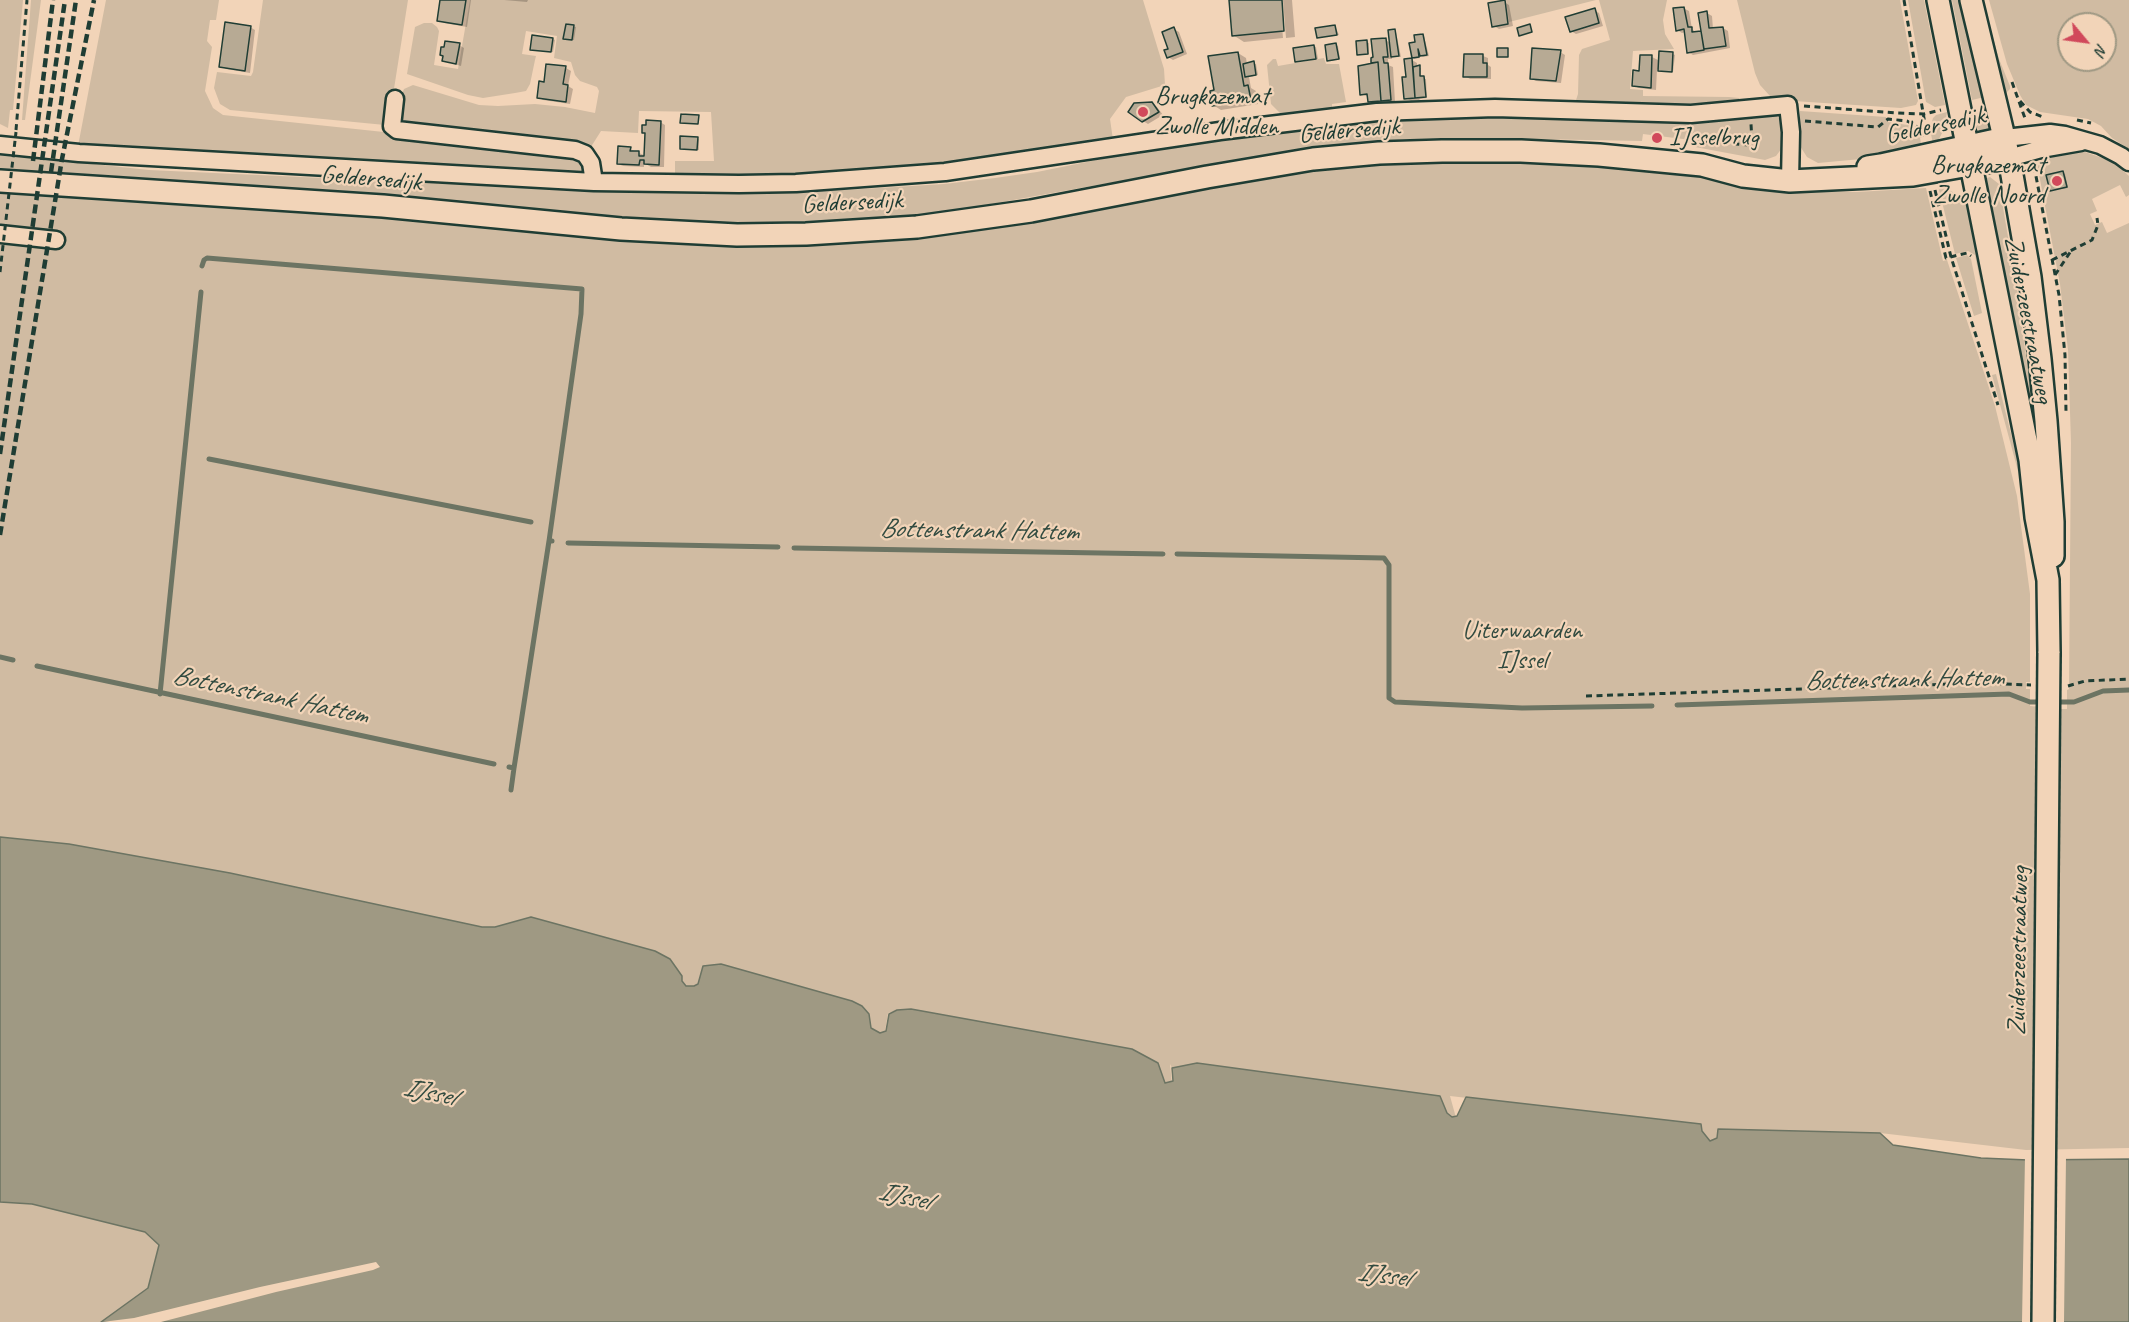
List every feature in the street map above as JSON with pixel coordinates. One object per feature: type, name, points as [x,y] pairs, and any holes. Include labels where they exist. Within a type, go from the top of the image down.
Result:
[{"type":"main road","name":"Zuiderzeestraatweg","points":[[1938,0],[2030,460],[2036,517],[2048,580],[2043,1322]]},
{"type":"main road","name":"Zuiderzeestraatweg","points":[[1971,0],[2007,148],[2030,278],[2040,359],[2053,522],[2053,556],[2048,580]]},
{"type":"main road","name":"Geldersedijk","points":[[0,181],[383,206],[621,229],[737,235],[806,234],[917,227],[1031,211],[1303,161],[1379,153],[1521,151],[1599,155],[1702,165],[1743,176],[1895,177],[1968,156],[2007,148]]},
{"type":"street","name":"Geldersedijk","points":[[395,99],[392,126],[397,130],[575,150],[585,154],[591,163],[594,182]]},
{"type":"street","name":"Geldersedijk","points":[[0,145],[79,153],[594,182],[698,185],[796,183],[945,172],[1220,131],[1377,112],[1495,108],[1691,114],[1788,105]]},
{"type":"street","points":[[1788,105],[1791,132],[1790,175]]},
{"type":"street","name":"Geldersedijk","points":[[2007,148],[2041,149],[2090,141],[2110,149],[2129,162]]},
{"type":"street","points":[[0,234],[56,240]]},
{"type":"path","points":[[0,272],[16,132],[27,0]]},
{"type":"path","points":[[1904,0],[1923,114]]},
{"type":"path","name":"Geldersedijk","points":[[1788,105],[1923,114],[1960,107]]},
{"type":"path","points":[[1692,142],[1749,145],[1752,141],[1749,107]]},
{"type":"path","points":[[2052,260],[2092,240],[2098,225],[2097,218]]},
{"type":"path","points":[[2055,275],[2072,250]]},
{"type":"path","name":"Zuiderzeestraatweg","points":[[1951,258],[1998,406]]},
{"type":"path","points":[[1586,696],[1958,684]]},
{"type":"green space","points":[[0,0],[23,0],[13,110],[10,110],[8,128],[0,124]]},
{"type":"green space","points":[[31,0],[41,0],[25,120],[22,120]]},
{"type":"green space","points":[[106,0],[219,0],[216,20],[210,20],[207,41],[212,47],[205,91],[213,108],[223,115],[554,150],[580,157],[584,168],[577,174],[78,146]]},
{"type":"green space","points":[[263,0],[408,0],[393,95],[385,125],[230,110],[220,104],[214,88],[217,72],[251,76],[253,72]]},
{"type":"green space","points":[[470,0],[1143,0],[1164,69],[1165,85],[1126,97],[1110,119],[1113,140],[1008,158],[818,175],[675,178],[675,161],[714,161],[711,112],[639,111],[638,133],[601,131],[589,150],[408,126],[399,117],[398,103],[404,89],[413,85],[479,105],[535,104],[595,113],[599,91],[597,87],[580,81],[575,75],[571,62],[554,58],[557,36],[526,31],[522,54],[536,56],[530,84],[526,91],[483,98],[407,74],[415,27],[424,23],[432,23],[439,31],[434,65],[458,69]]},
{"type":"green space","points":[[1506,0],[1596,0],[1509,22]]},
{"type":"green space","points":[[1599,0],[1667,0],[1663,20],[1665,34],[1674,49],[1633,51],[1630,89],[1643,90],[1643,96],[1729,97],[1739,98],[1739,102],[1665,108],[1575,103],[1578,94],[1579,55],[1582,49],[1610,40]]},
{"type":"green space","points":[[1737,0],[1900,0],[1918,101],[1916,105],[1901,108],[1778,100],[1770,96],[1760,85],[1755,73]]},
{"type":"green space","points":[[1908,0],[1924,0],[1945,105],[1935,107],[1926,102]]},
{"type":"green space","points":[[1952,0],[1964,0],[1989,96],[1972,100]]},
{"type":"green space","points":[[1978,0],[1982,0],[1999,59],[2010,86],[2006,93],[2002,94]]},
{"type":"green space","points":[[1989,0],[2129,0],[2129,149],[2112,138],[2101,126],[2088,119],[2040,112],[2026,105],[2007,64]]},
{"type":"green space","points":[[1324,58],[1326,64],[1339,64],[1346,102],[1332,104],[1332,110],[1286,117],[1281,114],[1271,104],[1267,65],[1273,59],[1276,59],[1278,66]]},
{"type":"green space","points":[[1990,107],[1993,127],[1990,131],[1982,133],[1976,127],[1972,110]]},
{"type":"green space","points":[[1800,111],[1886,117],[1888,122],[1914,126],[1919,132],[1922,149],[1818,163],[1807,157],[1800,146]]},
{"type":"green space","points":[[1947,112],[1944,129],[1938,141],[1933,144],[1930,129],[1933,118]]},
{"type":"green space","points":[[1425,114],[1775,114],[1783,123],[1784,140],[1776,156],[1765,160],[1695,147],[1691,140],[1643,134],[1642,141],[1477,138],[1357,143],[1304,149],[957,210],[853,221],[800,222],[691,222],[636,219],[454,201],[0,169],[0,154],[149,170],[607,191],[755,193],[863,189],[995,178],[1248,133]]},
{"type":"green space","name":"Uiterwaarden IJssel","points":[[2085,152],[2108,160],[2129,176],[2129,195],[2126,197],[2120,185],[2092,199],[2097,211],[2090,214],[2095,225],[2102,222],[2107,233],[2129,223],[2129,1148],[2026,1150],[1880,1133],[1718,1129],[1722,1145],[1706,1149],[1699,1124],[1450,1096],[1458,1125],[1197,1063],[1172,1068],[1170,1064],[1172,1084],[897,1010],[888,1013],[884,1037],[870,1035],[869,1014],[862,1006],[721,964],[703,966],[696,993],[689,992],[655,951],[531,917],[495,927],[482,927],[229,873],[69,844],[0,837],[0,238],[65,244],[66,237],[0,228],[0,189],[754,243],[1359,163],[1528,158],[1716,176],[1796,191],[1857,192],[1926,188],[1943,261],[1947,260],[1995,406],[2017,496],[2030,594],[2030,682],[2026,682],[2026,689],[2030,689],[2030,706],[2067,709],[2071,443],[2068,350],[2060,284],[2037,164],[2049,154]]},
{"type":"green space","points":[[1990,177],[1999,184],[2017,289],[2047,514],[1984,179]]},
{"type":"green space","points":[[1938,186],[1961,197],[1970,210],[1984,300],[1975,255],[1968,251],[1955,254]]},
{"type":"green space","points":[[1967,255],[1971,259],[1982,313],[1974,316],[1956,258]]},
{"type":"green space","points":[[1996,374],[2018,462],[2018,471],[1992,375]]},
{"type":"green space","points":[[0,1184],[705,1322],[0,1322]]},
{"type":"water","name":"IJssel","points":[[0,837],[69,844],[230,873],[482,927],[495,927],[531,917],[655,951],[670,959],[686,986],[698,984],[703,966],[721,964],[852,1001],[862,1006],[869,1014],[871,1028],[880,1033],[886,1031],[889,1014],[897,1010],[911,1009],[1132,1049],[1158,1063],[1165,1083],[1173,1081],[1172,1068],[1197,1063],[1440,1096],[1447,1113],[1452,1117],[1457,1116],[1466,1097],[1701,1124],[1702,1131],[1710,1141],[1717,1138],[1718,1129],[1880,1133],[1893,1145],[1981,1158],[2129,1159],[2129,1322],[101,1322],[148,1288],[159,1245],[145,1232],[32,1204],[0,1202]]},
{"type":"pier","points":[[2025,1157],[2066,1157],[2064,1322],[2022,1322]]},
{"type":"pier","points":[[376,1262],[380,1267],[373,1270],[161,1322],[102,1322],[134,1318]]},
{"type":"building","points":[[440,0],[466,0],[462,25],[437,21]]},
{"type":"building","points":[[1229,0],[1282,0],[1284,31],[1232,36]]},
{"type":"building","points":[[1505,0],[1508,24],[1492,27],[1488,3]]},
{"type":"building","points":[[1684,7],[1688,27],[1692,27],[1692,32],[1701,31],[1704,50],[1687,53],[1684,29],[1676,31],[1673,8]]},
{"type":"building","points":[[1595,8],[1599,23],[1570,32],[1565,17]]},
{"type":"building","points":[[1707,11],[1709,28],[1723,27],[1726,46],[1704,49],[1698,13]]},
{"type":"building","points":[[225,22],[251,26],[245,71],[219,67]]},
{"type":"building","points":[[566,24],[574,25],[572,40],[563,39]]},
{"type":"building","points":[[1530,24],[1532,32],[1519,36],[1517,28]]},
{"type":"building","points":[[1335,25],[1337,35],[1317,38],[1315,28]]},
{"type":"building","points":[[1174,27],[1183,52],[1167,58],[1164,50],[1168,49],[1162,32]]},
{"type":"building","points":[[1395,29],[1399,56],[1391,57],[1388,30]]},
{"type":"building","points":[[1423,34],[1427,55],[1420,56],[1418,49],[1419,57],[1412,58],[1409,43],[1415,42],[1414,35]]},
{"type":"building","points":[[532,35],[553,38],[551,52],[530,50]]},
{"type":"building","points":[[1386,38],[1388,57],[1383,57],[1384,63],[1388,63],[1391,100],[1381,101],[1378,62],[1371,63],[1373,57],[1371,39]]},
{"type":"building","points":[[1367,40],[1368,54],[1357,55],[1356,41]]},
{"type":"building","points":[[445,41],[460,43],[456,64],[442,61],[441,47],[444,47]]},
{"type":"building","points":[[1336,43],[1339,59],[1327,61],[1325,45]]},
{"type":"building","points":[[1314,45],[1316,59],[1295,62],[1293,48]]},
{"type":"building","points":[[1497,48],[1508,48],[1508,57],[1497,57]]},
{"type":"building","points":[[1532,48],[1561,50],[1556,81],[1530,79]]},
{"type":"building","points":[[1659,51],[1673,52],[1672,72],[1658,71]]},
{"type":"building","points":[[1238,52],[1244,86],[1248,85],[1251,100],[1212,106],[1210,91],[1214,90],[1208,56]]},
{"type":"building","points":[[1464,54],[1483,54],[1483,63],[1487,63],[1487,77],[1463,77]]},
{"type":"building","points":[[1640,55],[1652,55],[1651,88],[1632,86],[1633,70],[1639,71]]},
{"type":"building","points":[[1412,58],[1415,98],[1404,99],[1402,77],[1406,77],[1404,59]]},
{"type":"building","points":[[1254,61],[1256,75],[1245,77],[1243,64]]},
{"type":"building","points":[[1378,62],[1381,101],[1368,102],[1367,94],[1360,95],[1358,66]]},
{"type":"building","points":[[546,64],[566,66],[563,84],[568,85],[566,102],[537,98],[539,81],[544,82]]},
{"type":"building","points":[[1420,65],[1420,76],[1424,76],[1426,97],[1415,98],[1413,67]]},
{"type":"building","name":"Brugkazemat Zwolle Midden","points":[[1152,102],[1159,112],[1142,122],[1128,112],[1134,103]]},
{"type":"building","points":[[681,114],[699,115],[698,124],[680,123]]},
{"type":"building","points":[[646,120],[661,121],[659,165],[644,164],[644,160],[640,160],[639,165],[617,164],[618,146],[631,147],[630,151],[639,151],[639,156],[644,156],[645,133],[642,133],[642,125],[646,125]]},
{"type":"building","points":[[680,136],[698,137],[697,150],[680,149]]},
{"type":"building","name":"Brugkazemat Zwolle Noord","points":[[2063,171],[2067,187],[2050,191],[2046,175]]},
{"type":"waterway","points":[[202,266],[207,258],[582,289],[581,314],[549,541]]},
{"type":"waterway","points":[[160,694],[201,292]]},
{"type":"waterway","points":[[209,459],[531,522]]},
{"type":"waterway","name":"Bottenstrank Hattem","points":[[509,767],[514,768],[549,541],[552,541]]},
{"type":"waterway","name":"Bottenstrank Hattem","points":[[568,543],[778,547]]},
{"type":"waterway","name":"Bottenstrank Hattem","points":[[794,548],[1163,554]]},
{"type":"waterway","name":"Bottenstrank Hattem","points":[[1177,554],[1384,558],[1389,565],[1389,698],[1395,702],[1522,708],[1652,706]]},
{"type":"waterway","name":"Bottenstrank Hattem","points":[[0,657],[13,660]]},
{"type":"waterway","name":"Bottenstrank Hattem","points":[[37,666],[494,764]]},
{"type":"waterway","name":"Bottenstrank Hattem","points":[[2053,702],[2074,702],[2103,691],[2129,690]]},
{"type":"waterway","name":"Bottenstrank Hattem","points":[[1677,705],[2009,694],[2030,702],[2043,702]]},
{"type":"waterway","points":[[511,790],[514,768]]},
{"type":"railway","points":[[33,161],[53,0]]},
{"type":"railway","points":[[0,454],[65,0]]},
{"type":"railway","points":[[51,172],[76,0]]},
{"type":"railway","points":[[0,535],[62,159],[94,0]]},
{"type":"place","name":"Brugkazemat Zwolle Midden","points":[[1143,112]]},
{"type":"place","name":"IJsselbrug","points":[[1657,138]]},
{"type":"place","name":"Brugkazemat Zwolle Noord","points":[[2057,181]]}]
